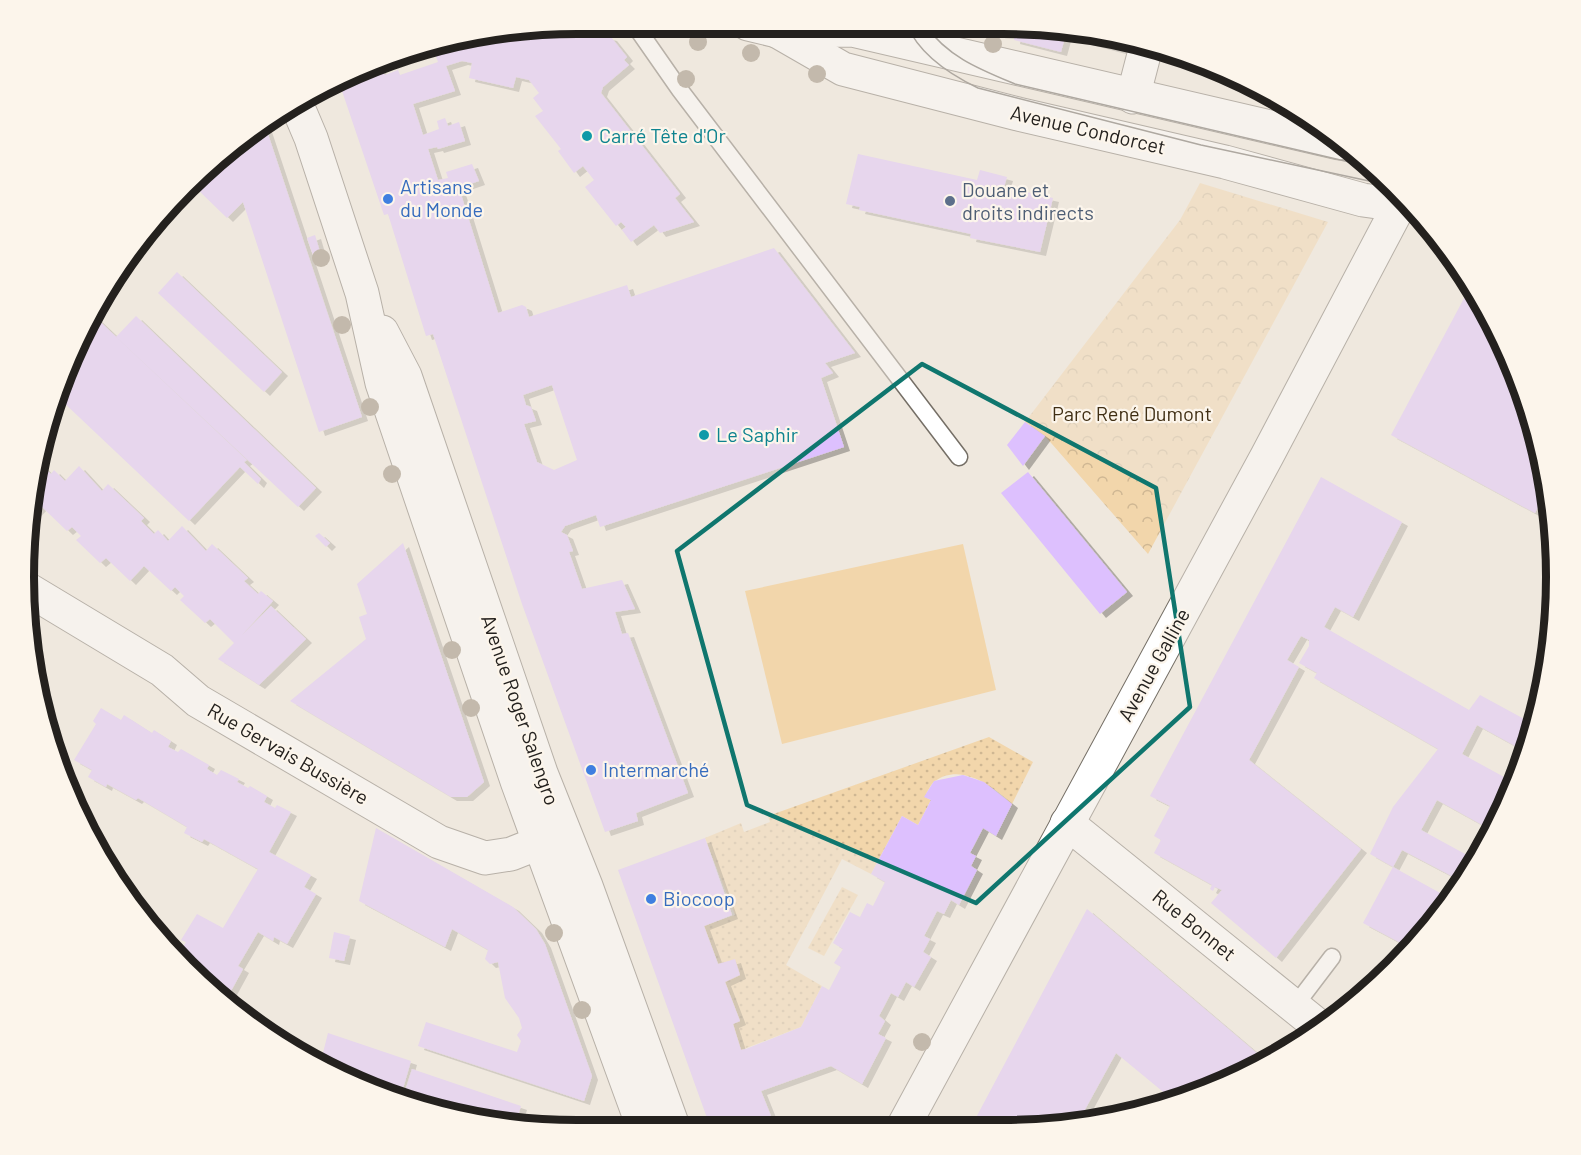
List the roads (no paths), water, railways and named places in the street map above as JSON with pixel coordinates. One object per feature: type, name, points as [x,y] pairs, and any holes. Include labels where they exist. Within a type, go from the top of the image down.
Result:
[{"type":"street","name":"Avenue Condorcet","points":[[775,34],[843,69],[1018,114],[1225,162],[1363,200],[1396,203]]},
{"type":"street","name":"Avenue Condorcet","points":[[869,34],[1324,140]]},
{"type":"street","points":[[1133,97],[1144,53]]},
{"type":"street","name":"Avenue Roger Salengro","points":[[306,107],[311,138]]},
{"type":"street","name":"Avenue Roger Salengro","points":[[300,111],[311,138],[362,293],[382,383],[551,838],[561,897],[641,1120]]},
{"type":"street","name":"Avenue Galline","points":[[907,1120],[1400,207]]},
{"type":"street","name":"Rue Gervais Bussière","points":[[35,594],[162,670],[198,701],[439,842],[485,858],[511,854],[551,838]]},
{"type":"street","name":"Rue Bonnet","points":[[1067,823],[1314,1023]]},
{"type":"street","name":"Avenue Roger Salengro","points":[[551,838],[586,886],[671,1120]]},
{"type":"lane","points":[[641,34],[687,100],[959,457]]},
{"type":"lane","points":[[1294,1007],[1332,957]]},
{"type":"tram line","points":[[911,34],[937,63],[978,88],[1201,145],[1375,182]]},
{"type":"tram line","points":[[932,34],[944,46],[965,61],[1015,84],[1355,163]]},
{"type":"place","name":"Carré Tête d'Or","points":[[587,136]]},
{"type":"place","name":"Artisans du Monde","points":[[388,199]]},
{"type":"place","name":"Douane et droits indirects","points":[[950,201]]},
{"type":"place","name":"Le Saphir","points":[[704,435]]},
{"type":"place","name":"Intermarché","points":[[591,770]]},
{"type":"place","name":"Biocoop","points":[[651,899]]},
{"type":"park label","name":"Parc René Dumont","points":[[1132,414]]}]
